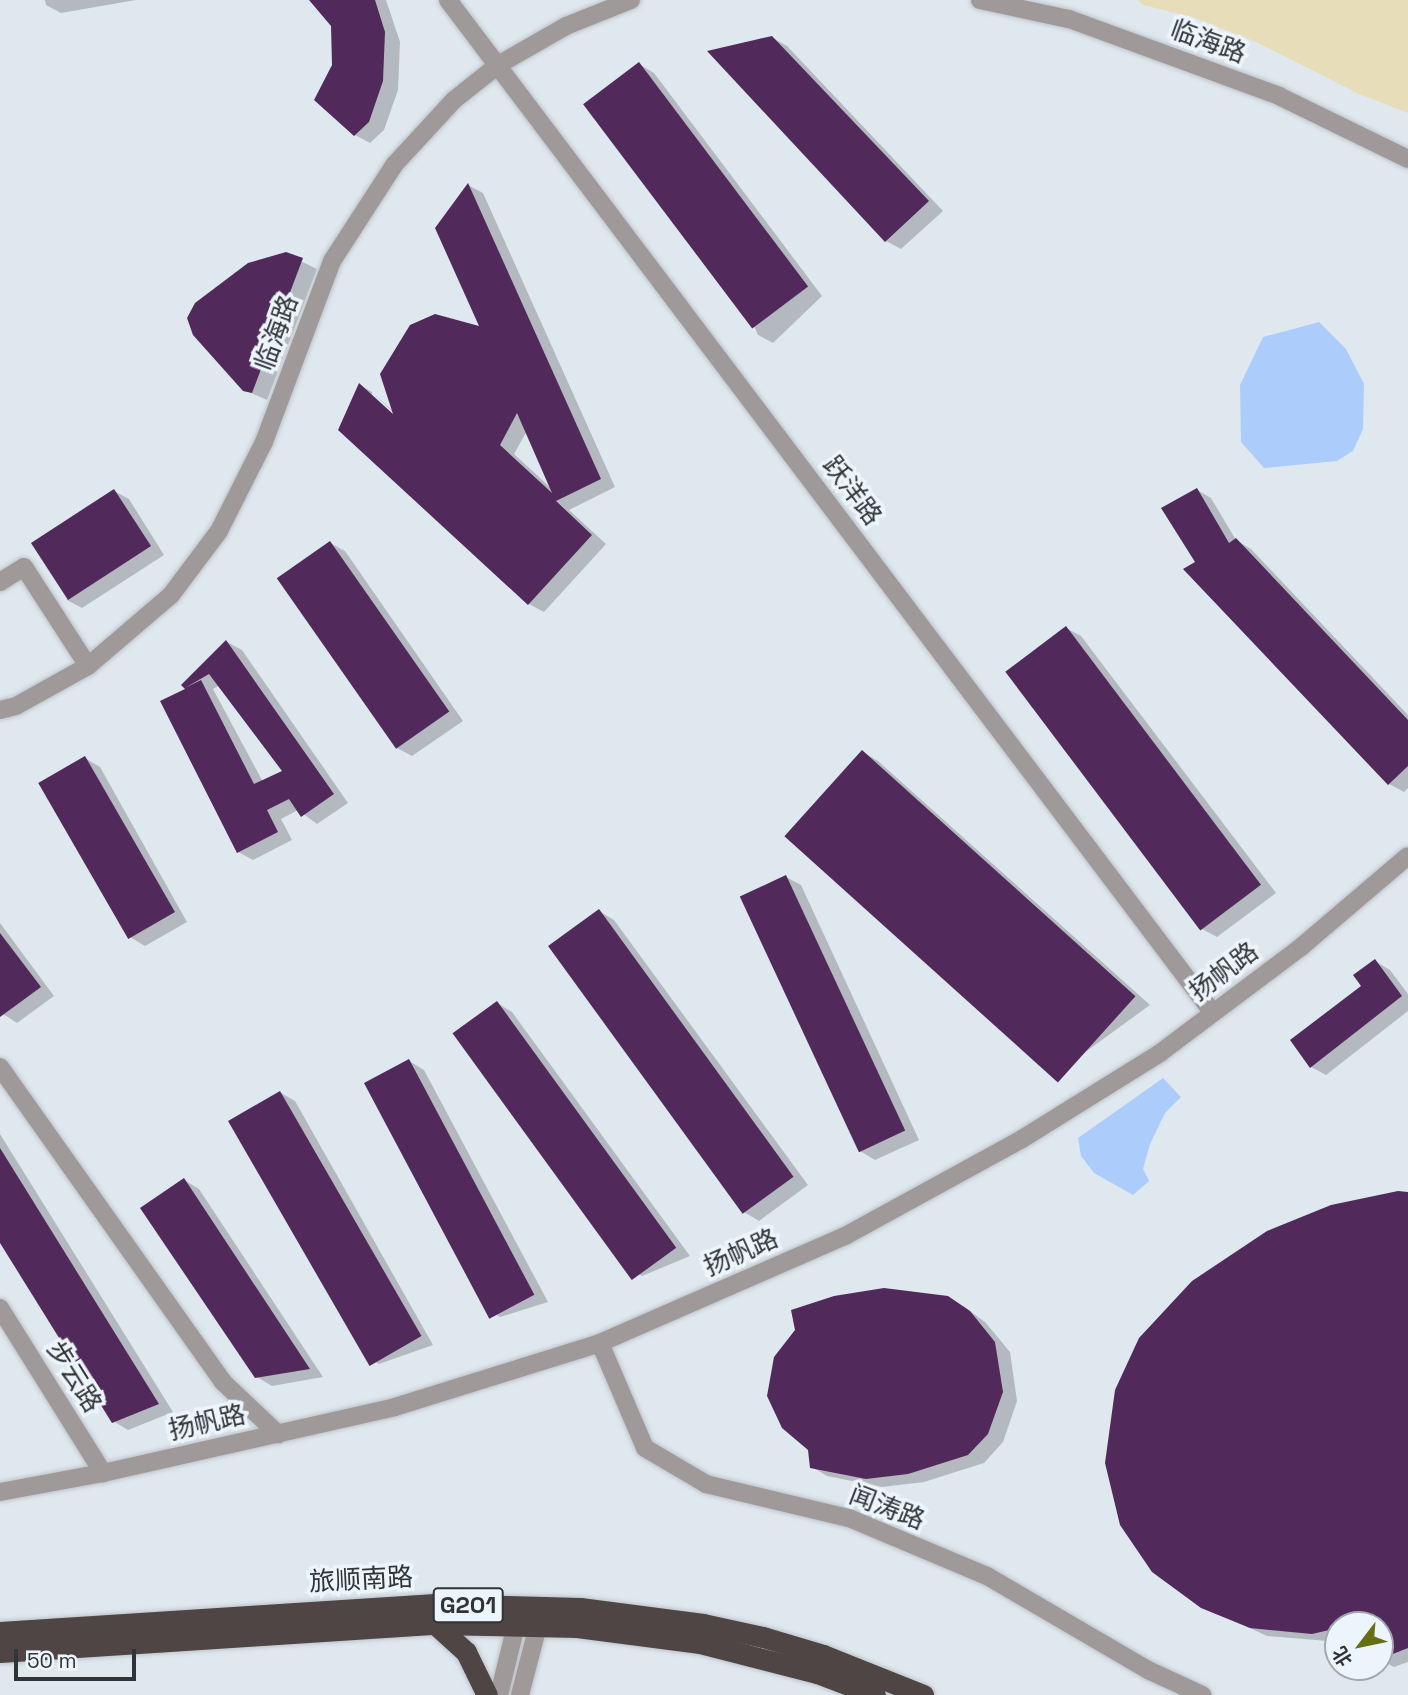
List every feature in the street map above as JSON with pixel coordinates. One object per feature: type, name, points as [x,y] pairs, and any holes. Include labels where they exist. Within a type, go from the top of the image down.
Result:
[{"type":"highway","name":"旅顺南路","points":[[0,1632],[435,1604],[518,1616],[538,1626],[636,1632],[700,1643],[817,1673],[875,1695]]},
{"type":"highway","name":"旅顺南路","points":[[0,1652],[435,1624],[580,1608],[703,1623],[823,1655],[923,1695]]},
{"type":"highway","points":[[435,1624],[466,1652],[486,1695]]},
{"type":"street","name":"跃洋路","points":[[448,0],[1213,1013]]},
{"type":"street","name":"临海路","points":[[0,710],[16,706],[88,666],[172,595],[219,531],[264,442],[332,261],[394,165],[454,100],[498,65],[566,26],[631,0]]},
{"type":"street","name":"临海路","points":[[980,0],[1069,19],[1266,91],[1408,159]]},
{"type":"street","points":[[0,582],[24,567],[88,666]]},
{"type":"street","name":"扬帆路","points":[[0,1492],[103,1473],[395,1407],[600,1343],[845,1236],[1022,1139],[1160,1054],[1301,947],[1408,856]]},
{"type":"street","points":[[0,1067],[223,1382],[278,1434]]},
{"type":"street","name":"步云路","points":[[0,1308],[103,1473]]},
{"type":"street","name":"闻涛路","points":[[600,1343],[645,1448],[706,1484],[849,1518],[987,1576],[1148,1670],[1202,1695]]},
{"type":"street","points":[[499,1695],[518,1616]]},
{"type":"street","points":[[520,1695],[538,1626]]},
{"type":"sand","points":[[1138,0],[1408,0],[1408,113],[1359,94],[1256,42],[1192,17],[1143,5]]},
{"type":"water","points":[[1319,322],[1346,349],[1364,384],[1363,429],[1353,451],[1337,461],[1264,468],[1241,442],[1240,385],[1263,337]]},
{"type":"water","points":[[1163,1078],[1181,1097],[1165,1113],[1150,1144],[1143,1169],[1149,1181],[1133,1195],[1094,1173],[1081,1156],[1078,1138]]},
{"type":"building","points":[[309,0],[375,0],[385,32],[383,81],[369,122],[354,136],[314,100],[332,65],[331,26]]},
{"type":"building","points":[[772,36],[929,201],[885,242],[707,51]]},
{"type":"building","points":[[639,62],[808,286],[752,329],[583,104]]},
{"type":"building","points":[[468,183],[601,479],[556,501],[592,535],[528,605],[338,430],[359,383],[393,414],[380,374],[410,325],[435,314],[479,326],[435,228]],"holes":[[[517,413],[552,493],[500,445]]]},
{"type":"building","points":[[286,252],[303,258],[252,393],[243,391],[193,335],[187,318],[195,303],[248,263]]},
{"type":"building","points":[[1197,488],[1229,543],[1236,538],[1408,720],[1408,766],[1388,785],[1183,569],[1195,562],[1161,508]]},
{"type":"building","points":[[114,489],[151,546],[68,600],[31,543]]},
{"type":"building","points":[[330,541],[449,711],[396,749],[277,578]]},
{"type":"building","points":[[1066,626],[1261,885],[1200,930],[1005,672]]},
{"type":"building","points":[[226,640],[334,794],[301,817],[289,799],[267,810],[278,832],[237,853],[160,701],[185,689],[181,685]],"holes":[[[209,674],[282,771],[254,784],[201,680],[185,688]]]},
{"type":"building","points":[[862,750],[1135,996],[1058,1082],[784,836]]},
{"type":"building","points":[[85,756],[175,912],[128,939],[38,783]]},
{"type":"building","points":[[786,875],[905,1131],[859,1152],[740,897]]},
{"type":"building","points":[[599,909],[794,1177],[743,1214],[548,946]]},
{"type":"building","points":[[0,933],[41,987],[0,1017]]},
{"type":"building","points":[[1375,959],[1402,996],[1310,1068],[1290,1040],[1361,986],[1353,975]]},
{"type":"building","points":[[497,1001],[676,1248],[632,1280],[453,1033]]},
{"type":"building","points":[[409,1059],[534,1295],[489,1319],[364,1083]]},
{"type":"building","points":[[280,1091],[422,1336],[370,1366],[228,1121]]},
{"type":"building","points":[[0,1148],[159,1404],[112,1423],[0,1243]]},
{"type":"building","points":[[184,1178],[310,1369],[255,1378],[140,1208]]},
{"type":"building","points":[[1398,1191],[1408,1192],[1408,1648],[1394,1654],[1394,1611],[1324,1611],[1324,1631],[1312,1634],[1250,1628],[1201,1608],[1152,1572],[1120,1525],[1105,1463],[1115,1390],[1139,1338],[1192,1281],[1267,1231],[1331,1205]]},
{"type":"building","points":[[884,1288],[948,1296],[970,1311],[995,1342],[1003,1392],[988,1434],[968,1455],[908,1474],[866,1479],[810,1468],[808,1450],[782,1428],[767,1396],[774,1357],[795,1330],[791,1310],[834,1296]]}]
